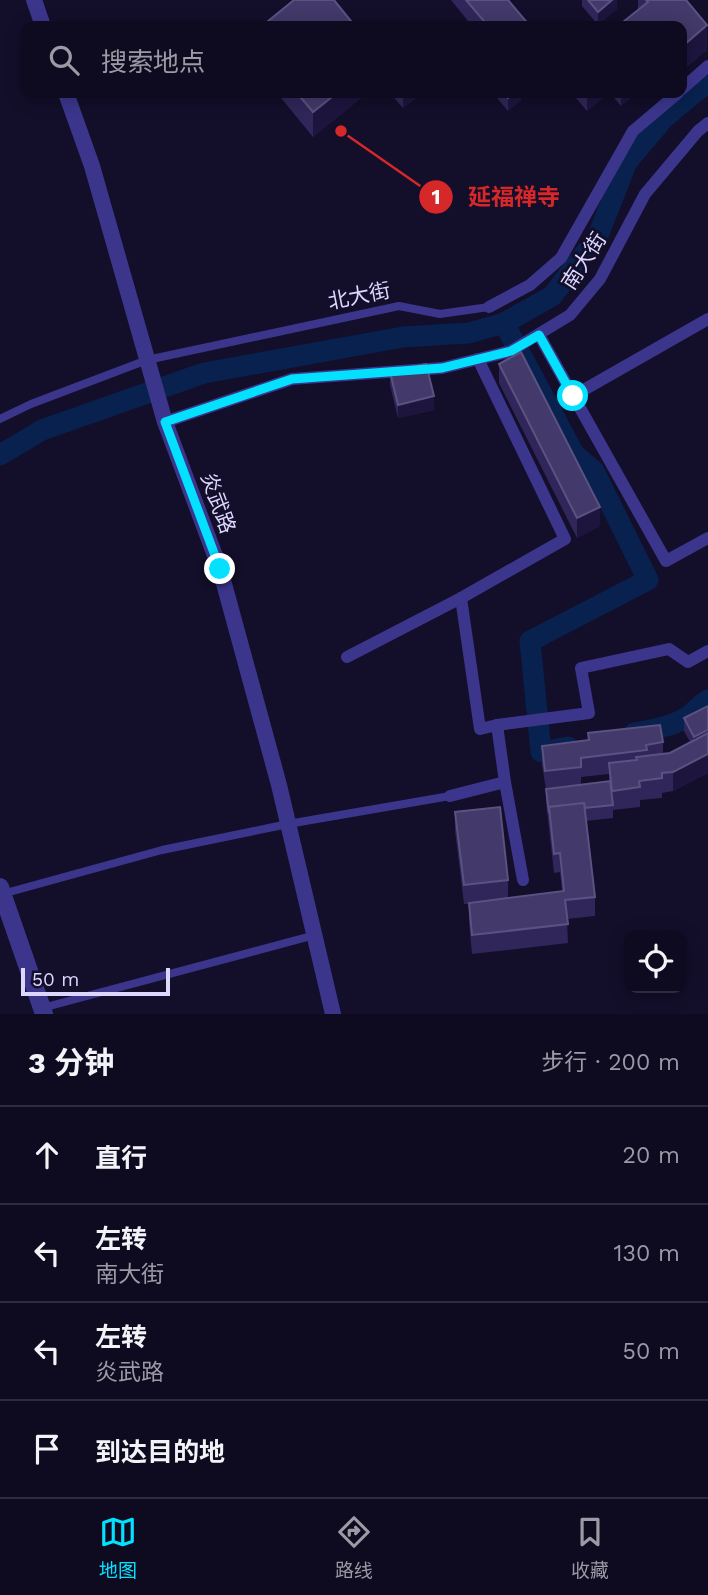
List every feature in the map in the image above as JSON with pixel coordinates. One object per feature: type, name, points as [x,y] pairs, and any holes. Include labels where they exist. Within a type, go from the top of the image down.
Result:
[{"type":"street","points":[[34,0],[41,21]]},
{"type":"street","name":"北大街","points":[[687,85],[708,66]]},
{"type":"street","name":"炎武路","points":[[68,98],[92,166],[163,416],[220,569],[288,824],[333,1014]]},
{"type":"street","name":"北大街","points":[[489,307],[530,285],[561,258],[633,131],[672,98]]},
{"type":"street","name":"南大街","points":[[163,416],[292,379],[442,368],[511,351],[526,344],[570,315],[600,279],[645,194],[698,131],[708,123]]},
{"type":"street","points":[[573,396],[708,319]]},
{"type":"street","points":[[539,335],[666,561],[708,538]]},
{"type":"street","points":[[347,657],[461,598],[565,539],[478,359]]},
{"type":"street","points":[[461,598],[480,729],[589,713],[581,668],[669,649],[688,662],[708,651]]},
{"type":"street","points":[[497,725],[523,880]]},
{"type":"street","points":[[450,796],[505,782]]},
{"type":"street","points":[[1,890],[43,1011]]},
{"type":"lane","name":"北大街","points":[[0,419],[31,404],[149,366],[399,306],[440,314],[489,307]]},
{"type":"lane","points":[[1,890],[162,850],[288,824],[450,796]]},
{"type":"lane","points":[[43,1011],[315,935]]},
{"type":"building","points":[[294,0],[334,0],[351,21],[268,21]]},
{"type":"building","points":[[466,0],[508,0],[526,21],[484,21]]},
{"type":"building","points":[[588,0],[612,0],[598,12]]},
{"type":"building","points":[[646,0],[686,0],[707,25],[687,42],[687,21],[624,21],[648,2]]},
{"type":"building","points":[[301,98],[331,98],[313,112]]},
{"type":"building","points":[[521,352],[600,507],[577,518],[499,364]]},
{"type":"building","points":[[426,364],[434,396],[398,405],[390,372]]},
{"type":"building","points":[[708,706],[708,730],[694,737],[684,718]]},
{"type":"building","points":[[660,725],[663,742],[646,745],[647,750],[581,758],[581,767],[545,771],[542,746],[589,740],[588,733]]},
{"type":"building","points":[[708,733],[708,754],[673,772],[662,773],[662,778],[639,781],[640,787],[612,791],[609,763],[670,753]]},
{"type":"building","points":[[610,781],[613,805],[585,808],[584,803],[549,807],[549,813],[546,789]]},
{"type":"building","points":[[584,803],[595,897],[565,900],[568,924],[472,935],[469,903],[564,891],[560,853],[554,854],[549,807]]},
{"type":"building","points":[[500,807],[508,880],[464,885],[455,812]]},
{"type":"waterway","points":[[0,455],[42,430],[204,373],[403,337],[469,333],[504,323],[552,296],[597,238],[627,162],[664,118],[708,82]]},
{"type":"waterway","points":[[504,323],[574,454],[594,471],[648,580],[530,641],[541,752],[568,747]]},
{"type":"waterway","points":[[634,733],[674,723],[690,715],[708,700]]},
{"type":"place","name":"延福禅寺","points":[[341,131]]},
{"type":"route","points":[[220,569],[165,422],[292,379],[442,368],[511,351],[539,335],[573,396]]}]
